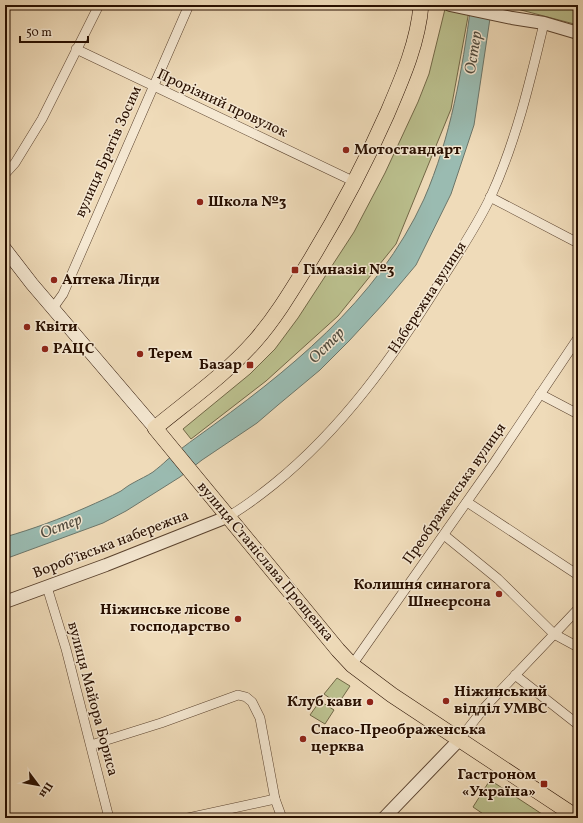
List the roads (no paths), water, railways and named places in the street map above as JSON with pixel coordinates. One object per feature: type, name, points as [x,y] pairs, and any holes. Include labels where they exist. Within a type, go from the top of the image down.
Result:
[{"type":"main road","points":[[155,428],[221,374],[246,350],[266,328],[283,304],[330,228],[376,140],[407,65],[416,35],[421,5]]},
{"type":"main road","name":"вулиця Станіслава Прощенка","points":[[5,249],[352,665],[392,695],[578,818]]},
{"type":"street","points":[[5,174],[18,158],[42,119],[99,5]]},
{"type":"street","name":"вулиця Братів Зосим","points":[[53,308],[63,294],[189,5]]},
{"type":"street","points":[[451,5],[544,23],[578,33]]},
{"type":"street","name":"Набережна вулиця","points":[[227,517],[243,508],[297,465],[315,448],[346,413],[384,365],[418,317],[473,228],[490,197],[507,157],[523,111],[544,23]]},
{"type":"street","name":"Прорізний провулок","points":[[76,50],[355,182]]},
{"type":"street","points":[[490,197],[578,243]]},
{"type":"street","name":"Преображенська вулиця","points":[[352,665],[444,534],[578,338]]},
{"type":"street","points":[[540,394],[578,414]]},
{"type":"street","points":[[466,502],[578,575]]},
{"type":"street","name":"Воробʼївська набережна","points":[[5,602],[227,517]]},
{"type":"street","points":[[444,534],[498,579],[554,634],[578,647]]},
{"type":"street","name":"вулиця Майора Бориса","points":[[47,587],[66,649],[109,818]]},
{"type":"street","points":[[384,818],[459,740],[485,707],[578,609]]},
{"type":"street","points":[[515,675],[576,723]]},
{"type":"street","points":[[91,745],[161,723],[238,695],[246,697],[252,702],[260,718],[275,798],[282,818]]},
{"type":"street","points":[[188,818],[275,798]]},
{"type":"water","name":"Остер","points":[[471,5],[492,5],[474,125],[451,194],[416,265],[384,303],[320,370],[257,423],[202,460],[180,477],[126,511],[103,523],[5,559],[5,537],[67,516],[121,491],[153,472],[186,445],[264,387],[327,332],[355,302],[381,270],[404,236],[424,199],[433,176],[454,104],[464,54]]},
{"type":"place","name":"Мотостандарт","points":[[346,150]]},
{"type":"place","name":"Школа №3","points":[[200,202]]},
{"type":"place","name":"Гімназія №3","points":[[295,270]]},
{"type":"place","name":"Аптека Лігди","points":[[54,280]]},
{"type":"place","name":"Квіти","points":[[27,327]]},
{"type":"place","name":"РАЦС","points":[[45,349]]},
{"type":"place","name":"Терем","points":[[140,354]]},
{"type":"place","name":"Базар","points":[[250,365]]},
{"type":"place","name":"Колишня синагога Шнеєрсона","points":[[499,594]]},
{"type":"place","name":"Ніжинське лісове господарство","points":[[238,619]]},
{"type":"place","name":"Ніжинський відділ УМВС","points":[[446,701]]},
{"type":"place","name":"Клуб кави","points":[[370,702]]},
{"type":"place","name":"Спасо-Преображенська церква","points":[[303,739]]},
{"type":"place","name":"Гастроном «Україна»","points":[[544,784]]}]
